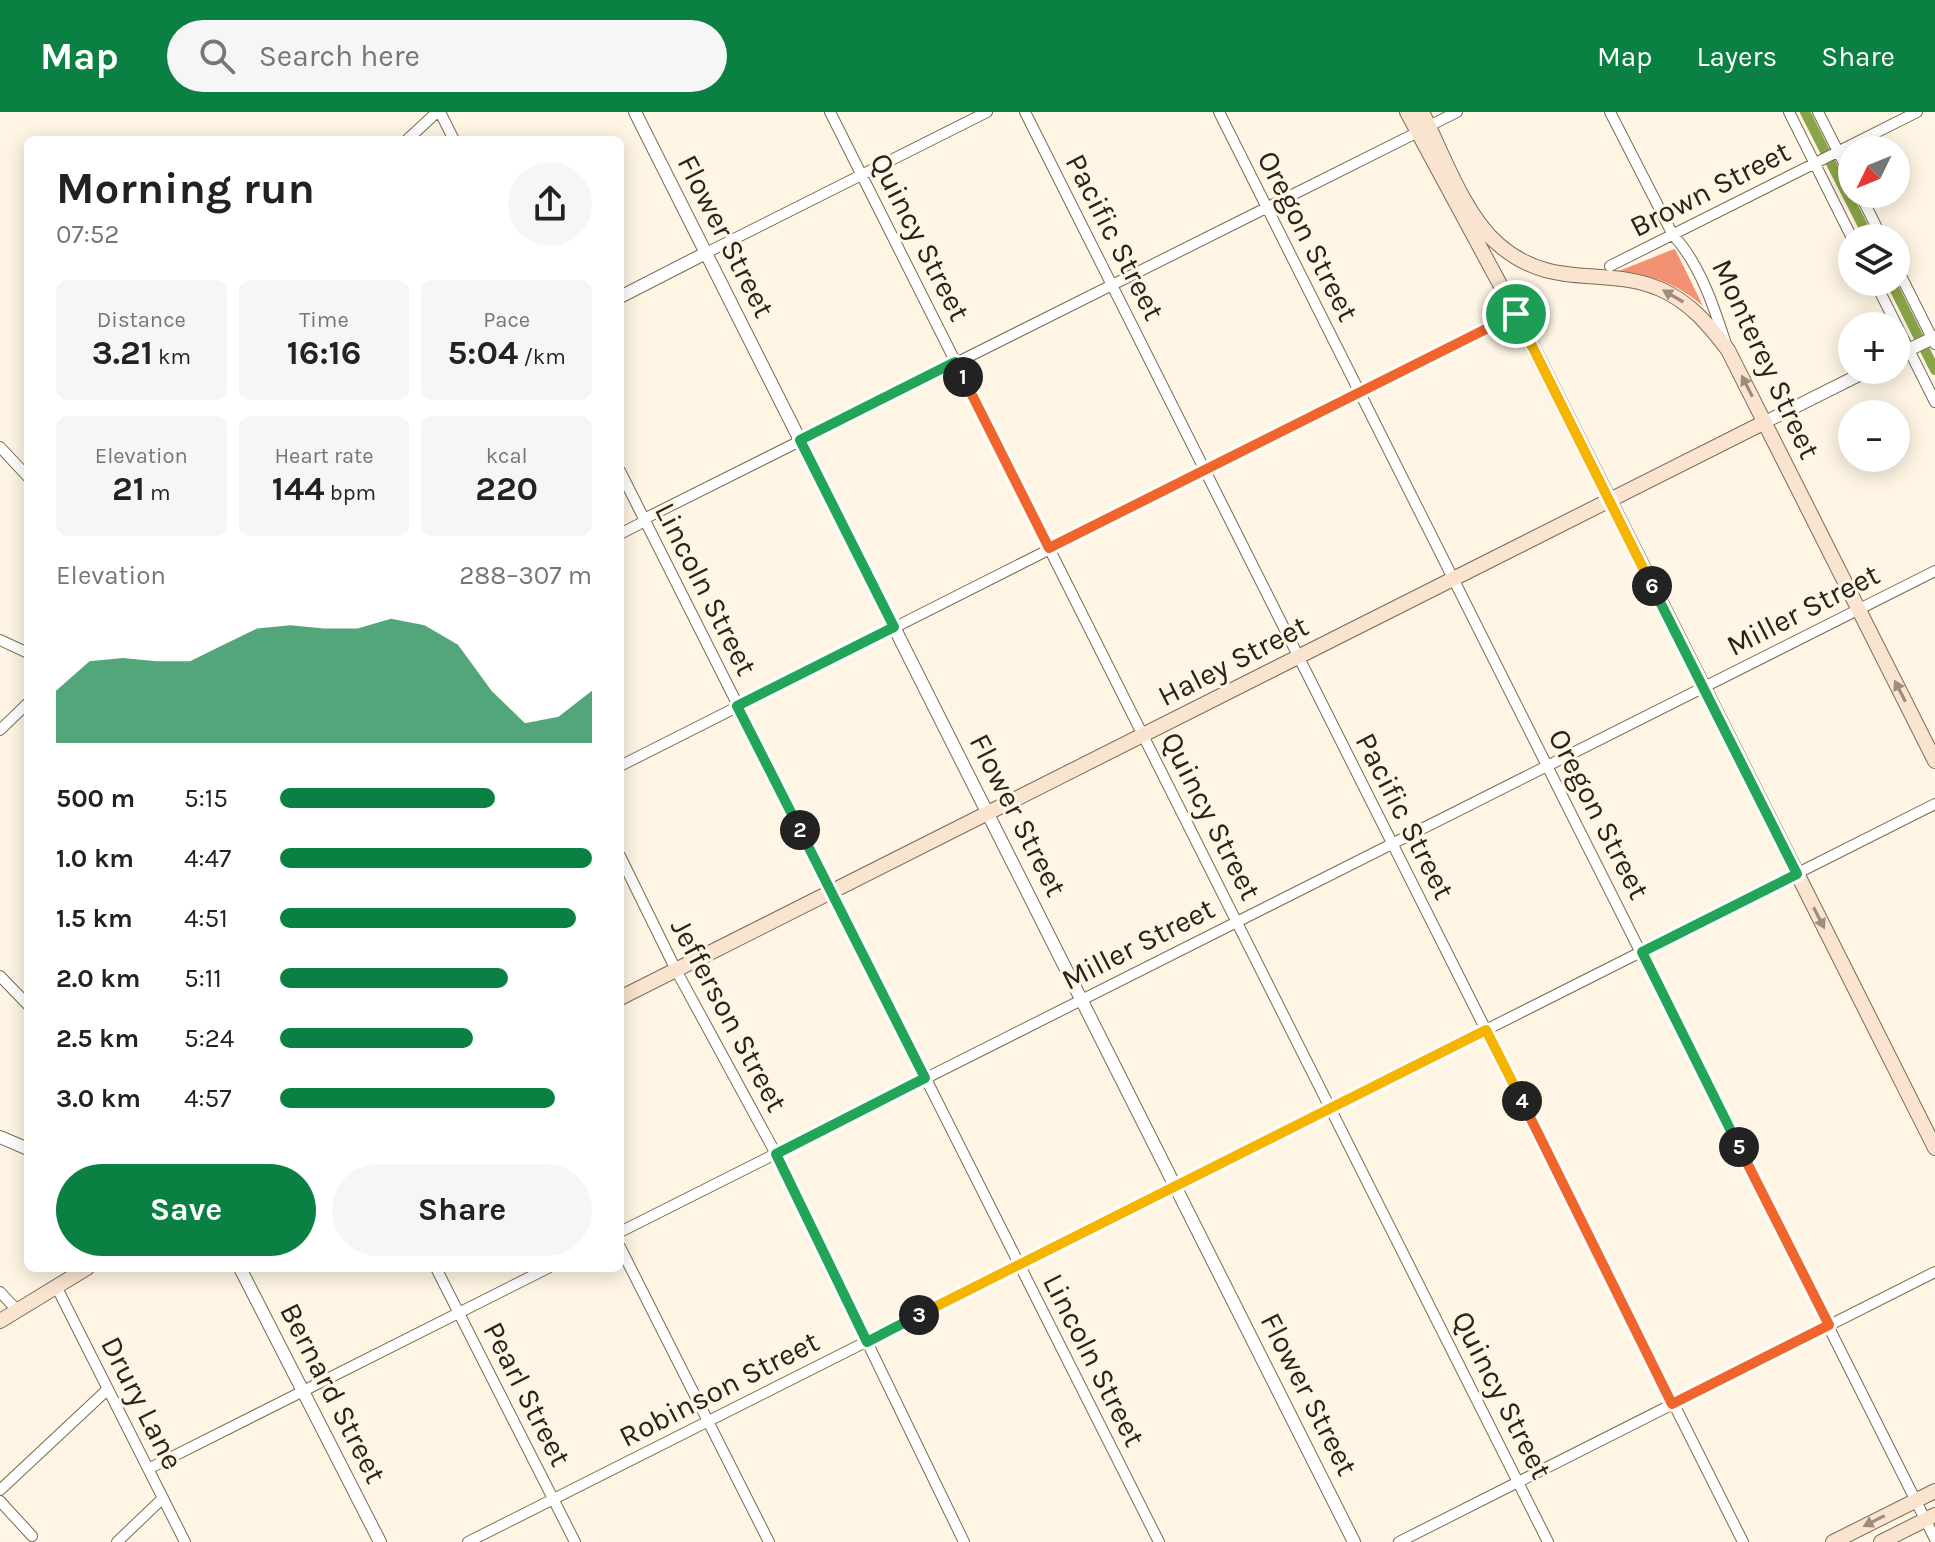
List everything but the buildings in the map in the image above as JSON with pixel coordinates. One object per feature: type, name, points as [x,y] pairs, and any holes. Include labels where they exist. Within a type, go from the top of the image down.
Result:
[{"type":"main road","points":[[1407,112],[1424,129],[1479,224],[1499,245],[1546,271],[1563,276],[1624,280],[1659,289],[1692,309],[1728,350]]},
{"type":"main road","points":[[1422,112],[1424,129],[1465,225],[1516,314],[1935,1148]]},
{"type":"main road","name":"Monterey Street","points":[[1728,350],[1935,761]]},
{"type":"main road","name":"Haley Street","points":[[624,996],[1765,422]]},
{"type":"main road","points":[[0,1321],[80,1272]]},
{"type":"main road","points":[[1833,1542],[1935,1491]]},
{"type":"main road","points":[[1881,1542],[1930,1517]]},
{"type":"street","points":[[411,136],[438,112],[452,136]]},
{"type":"street","name":"Flower Street","points":[[635,112],[1354,1542]]},
{"type":"street","name":"Quincy Street","points":[[830,112],[1548,1542]]},
{"type":"street","points":[[624,295],[987,112]]},
{"type":"street","name":"Pacific Street","points":[[1025,112],[1743,1542]]},
{"type":"street","name":"Oregon Street","points":[[1219,112],[1916,1500],[1930,1517],[1935,1539]]},
{"type":"street","points":[[624,532],[1266,205],[1457,112]]},
{"type":"street","name":"Monterey Street","points":[[1610,112],[1673,235],[1684,247],[1714,309],[1728,350]]},
{"type":"street","points":[[1789,112],[1845,224]]},
{"type":"street","points":[[1818,112],[1837,152]]},
{"type":"street","name":"Brown Street","points":[[1610,266],[1917,112]]},
{"type":"street","points":[[1910,293],[1934,340],[1910,350]]},
{"type":"street","points":[[624,764],[1516,314]]},
{"type":"street","points":[[1910,352],[1935,402]]},
{"type":"street","name":"Haley Street","points":[[1765,422],[1841,384]]},
{"type":"street","points":[[0,447],[24,473]]},
{"type":"street","name":"Lincoln Street","points":[[624,479],[1159,1542]]},
{"type":"street","name":"Miller Street","points":[[624,1230],[1935,571]]},
{"type":"street","points":[[0,640],[24,651]]},
{"type":"street","points":[[0,730],[24,707]]},
{"type":"street","name":"Robinson Street","points":[[468,1542],[1935,804]]},
{"type":"street","name":"Jefferson Street","points":[[624,864],[676,970],[776,1154],[964,1542]]},
{"type":"street","points":[[0,976],[24,1001]]},
{"type":"street","points":[[0,1137],[24,1147]]},
{"type":"street","points":[[624,1255],[769,1542]]},
{"type":"street","name":"Bernard Street","points":[[242,1272],[380,1542]]},
{"type":"street","name":"Pearl Street","points":[[438,1272],[575,1542]]},
{"type":"street","points":[[148,1469],[540,1272]]},
{"type":"street","points":[[1399,1542],[1935,1272]]},
{"type":"street","name":"Drury Lane","points":[[56,1286],[185,1542]]},
{"type":"street","points":[[0,1292],[16,1309]]},
{"type":"street","points":[[0,1490],[108,1389]]},
{"type":"street","points":[[117,1542],[163,1498]]},
{"type":"street","points":[[0,1501],[32,1536]]},
{"type":"shaded area","points":[[1674,249],[1703,306],[1664,282],[1619,271]]},
{"type":"waterway","points":[[1805,112],[1862,224]]},
{"type":"waterway","points":[[1898,296],[1935,370]]},
{"type":"route","points":[[1516,314],[1797,874],[1642,952],[1829,1325],[1672,1404],[1486,1030],[867,1342],[776,1154],[925,1078],[737,706],[894,627],[800,440],[955,362],[1049,548],[1516,314]]}]
